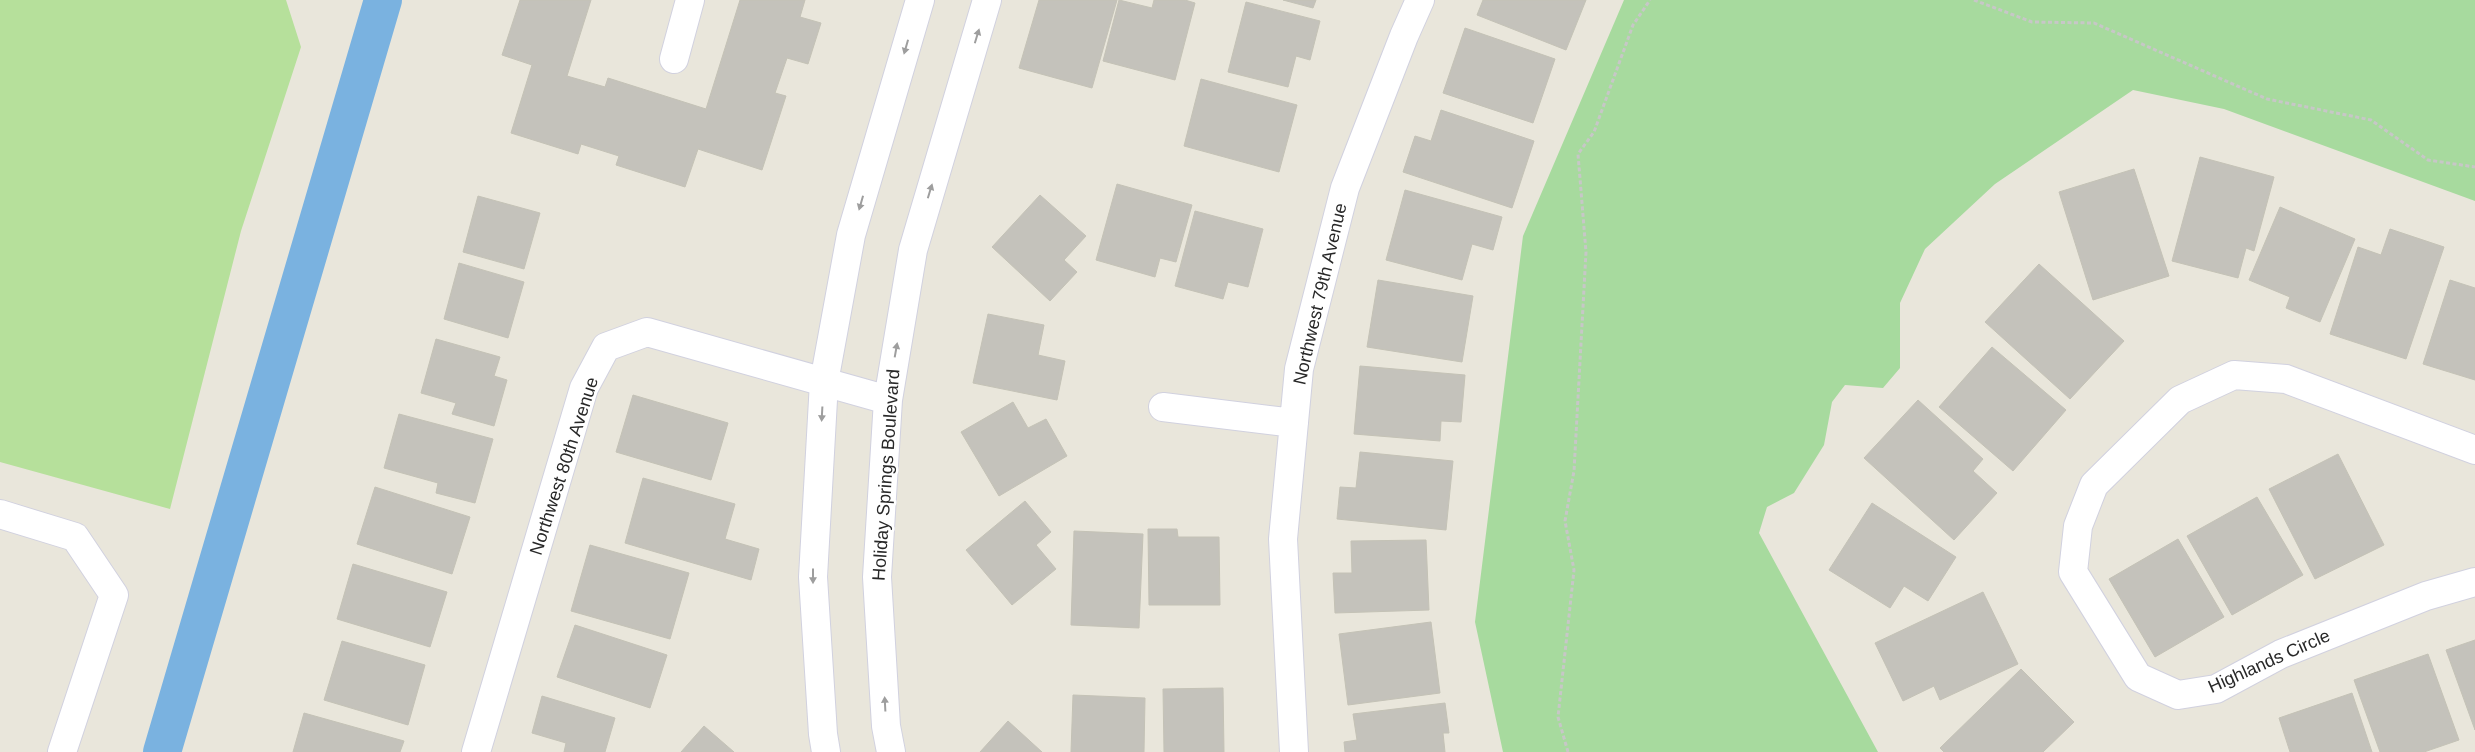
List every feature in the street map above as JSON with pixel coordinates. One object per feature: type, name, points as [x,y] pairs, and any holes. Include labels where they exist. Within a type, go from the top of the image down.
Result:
[{"type":"street","points":[[674,59],[690,0]]},
{"type":"street","points":[[826,752],[823,734],[813,577],[824,382],[851,235],[920,0]]},
{"type":"street","name":"Holiday Springs Boulevard","points":[[891,752],[886,726],[877,578],[888,400],[913,250],[987,0]]},
{"type":"street","name":"Northwest 79th Avenue","points":[[1294,752],[1283,539],[1299,369],[1345,188],[1404,36],[1420,0]]},
{"type":"street","name":"Northwest 80th Avenue","points":[[476,752],[584,388],[606,347],[647,332],[888,400]]},
{"type":"street","name":"Highlands Circle","points":[[2475,450],[2286,379],[2234,375],[2180,400],[2094,485],[2078,526],[2073,572],[2138,677],[2178,695],[2216,689],[2281,654],[2426,596],[2475,582]]},
{"type":"street","points":[[1163,407],[1294,423]]},
{"type":"street","points":[[0,514],[75,537],[114,595],[62,752]]},
{"type":"path","points":[[1568,752],[1558,717],[1574,570],[1565,521],[1574,471],[1586,252],[1578,154],[1594,132],[1633,25],[1650,0]]},
{"type":"path","points":[[1974,0],[2032,22],[2094,23],[2267,99],[2370,120],[2428,160],[2475,167]]},
{"type":"green space","points":[[0,0],[286,0],[301,47],[241,231],[170,509],[0,462]]},
{"type":"green space","points":[[1624,0],[2475,0],[2475,201],[2224,109],[2133,90],[1995,184],[1925,249],[1900,303],[1900,368],[1883,388],[1845,385],[1832,402],[1824,445],[1794,493],[1767,507],[1759,533],[1878,752],[1503,752],[1475,622],[1523,236]]},
{"type":"building","points":[[520,0],[591,0],[567,76],[605,87],[608,78],[706,109],[740,0],[805,0],[800,17],[821,23],[808,64],[787,58],[775,93],[786,96],[762,170],[698,149],[685,187],[616,165],[619,156],[581,144],[578,154],[511,133],[532,65],[502,55]]},
{"type":"building","points":[[1039,0],[1117,0],[1092,88],[1019,68]]},
{"type":"building","points":[[1119,0],[1152,8],[1154,0],[1185,0],[1195,3],[1175,80],[1103,61]]},
{"type":"building","points":[[1283,0],[1316,0],[1313,8]]},
{"type":"building","points":[[1483,0],[1586,0],[1566,50],[1477,15]]},
{"type":"building","points":[[1246,2],[1320,21],[1310,60],[1296,56],[1288,87],[1228,72]]},
{"type":"building","points":[[1465,28],[1555,59],[1533,123],[1443,93]]},
{"type":"building","points":[[1201,79],[1297,105],[1279,172],[1184,146]]},
{"type":"building","points":[[1441,110],[1534,141],[1512,208],[1403,172],[1415,136],[1431,141]]},
{"type":"building","points":[[2200,157],[2274,177],[2254,251],[2246,248],[2238,278],[2172,261]]},
{"type":"building","points":[[2134,169],[2169,276],[2093,300],[2059,192]]},
{"type":"building","points":[[1117,184],[1192,205],[1176,262],[1160,258],[1155,277],[1096,260]]},
{"type":"building","points":[[1405,190],[1502,217],[1493,250],[1472,244],[1462,280],[1386,260]]},
{"type":"building","points":[[1040,195],[1086,236],[1064,260],[1077,272],[1050,301],[992,247]]},
{"type":"building","points":[[478,196],[540,213],[524,269],[463,252]]},
{"type":"building","points":[[2280,207],[2355,239],[2320,322],[2286,308],[2290,297],[2249,280]]},
{"type":"building","points":[[1195,211],[1263,229],[1248,287],[1228,282],[1223,299],[1175,286]]},
{"type":"building","points":[[2390,229],[2444,247],[2406,359],[2330,334],[2358,247],[2381,255]]},
{"type":"building","points":[[459,263],[524,282],[508,338],[444,319]]},
{"type":"building","points":[[2039,264],[2124,341],[2070,399],[1985,322]]},
{"type":"building","points":[[1378,280],[1473,296],[1462,362],[1367,347]]},
{"type":"building","points":[[2450,280],[2475,288],[2475,380],[2423,364]]},
{"type":"building","points":[[988,314],[1044,325],[1038,355],[1065,361],[1057,400],[973,383]]},
{"type":"building","points":[[436,339],[500,357],[494,376],[507,380],[494,426],[452,414],[456,403],[421,393]]},
{"type":"building","points":[[1992,347],[2066,410],[2013,471],[1939,407]]},
{"type":"building","points":[[1360,366],[1465,375],[1461,422],[1441,421],[1440,441],[1354,434]]},
{"type":"building","points":[[633,395],[728,423],[711,480],[616,452]]},
{"type":"building","points":[[1918,400],[1983,459],[1973,471],[1997,493],[1954,540],[1864,458]]},
{"type":"building","points":[[1013,402],[1028,428],[1046,419],[1067,456],[999,496],[961,432]]},
{"type":"building","points":[[399,414],[493,439],[475,503],[436,493],[438,483],[384,468]]},
{"type":"building","points":[[1360,452],[1453,461],[1446,530],[1337,519],[1340,487],[1356,488]]},
{"type":"building","points":[[2338,454],[2384,545],[2315,579],[2269,489]]},
{"type":"building","points":[[643,478],[735,504],[725,539],[759,549],[751,580],[625,543]]},
{"type":"building","points":[[375,487],[470,517],[452,574],[357,544]]},
{"type":"building","points":[[2257,497],[2303,575],[2232,615],[2187,536]]},
{"type":"building","points":[[1025,501],[1051,532],[1036,545],[1056,569],[1012,605],[966,550]]},
{"type":"building","points":[[1872,503],[1956,557],[1928,601],[1904,586],[1890,608],[1829,570]]},
{"type":"building","points":[[1148,529],[1177,529],[1178,537],[1219,537],[1220,605],[1149,605]]},
{"type":"building","points":[[1074,531],[1143,534],[1139,628],[1071,625]]},
{"type":"building","points":[[2178,539],[2224,617],[2155,657],[2109,579]]},
{"type":"building","points":[[1426,540],[1429,610],[1335,613],[1333,573],[1352,573],[1351,541]]},
{"type":"building","points":[[590,545],[689,573],[670,639],[571,611]]},
{"type":"building","points":[[353,564],[447,592],[430,647],[337,619]]},
{"type":"building","points":[[1983,592],[2018,664],[1940,700],[1934,686],[1903,701],[1875,643]]},
{"type":"building","points":[[1431,622],[1440,693],[1348,705],[1339,634]]},
{"type":"building","points":[[575,625],[667,655],[650,708],[557,677]]},
{"type":"building","points":[[2475,640],[2475,730],[2446,650]]},
{"type":"building","points":[[342,641],[425,665],[408,725],[324,700]]},
{"type":"building","points":[[2428,654],[2459,740],[2424,752],[2380,752],[2354,680]]},
{"type":"building","points":[[2021,669],[2074,722],[2043,752],[1944,752],[1940,748]]},
{"type":"building","points":[[1223,688],[1224,752],[1164,752],[1163,689]]},
{"type":"building","points":[[2352,693],[2372,752],[2290,752],[2279,718]]},
{"type":"building","points":[[1073,695],[1145,698],[1144,752],[1071,752]]},
{"type":"building","points":[[542,696],[615,718],[605,752],[564,752],[566,743],[532,733]]},
{"type":"building","points":[[1445,703],[1449,733],[1443,733],[1445,752],[1345,752],[1344,742],[1357,740],[1353,714]]},
{"type":"building","points":[[304,713],[404,741],[400,752],[293,752]]},
{"type":"building","points":[[1008,721],[1042,752],[980,752]]},
{"type":"building","points":[[704,726],[734,752],[681,752]]},
{"type":"waterway","points":[[162,752],[383,0]]}]
